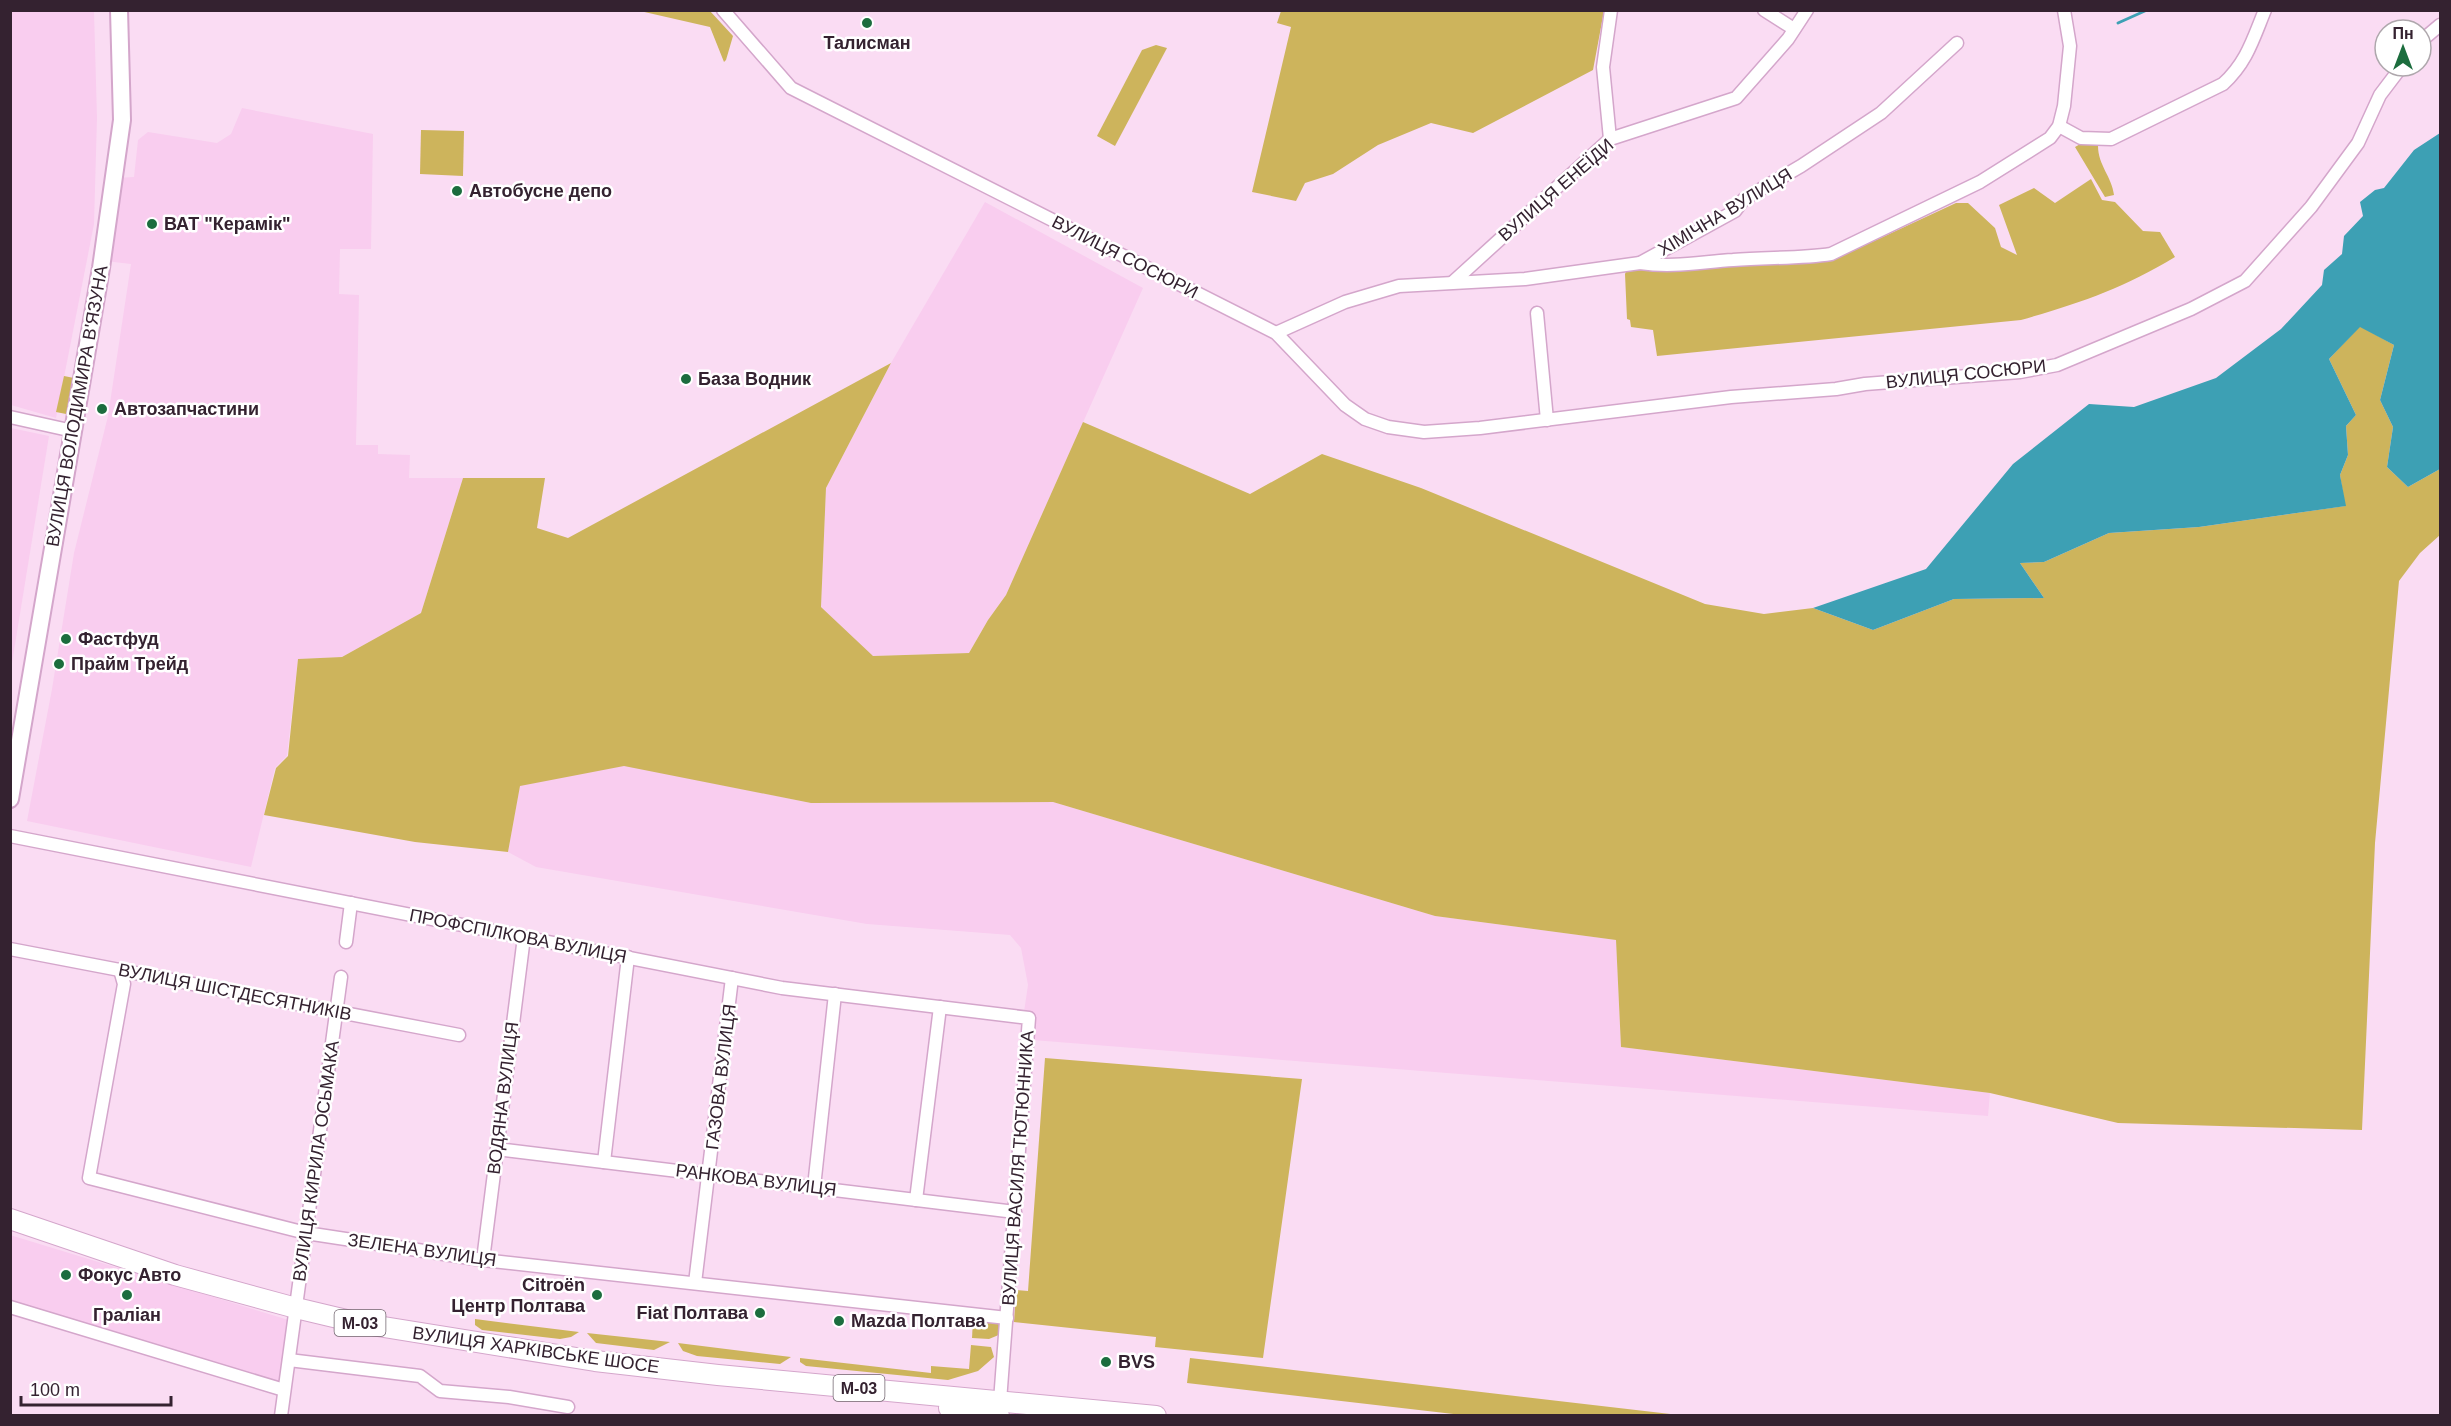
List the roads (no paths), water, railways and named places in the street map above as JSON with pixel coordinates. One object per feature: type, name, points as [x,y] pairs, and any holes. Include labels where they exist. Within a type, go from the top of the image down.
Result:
[{"type":"highway","name":"ВУЛИЦЯ ХАРКІВСЬКЕ ШОСЕ","points":[[10,1219],[175,1275],[359,1323],[595,1361],[999,1411],[1156,1416]]},
{"type":"main road","name":"ВУЛИЦЯ ВОЛОДИМИРА В'ЯЗУНА","points":[[10,799],[101,268],[123,120],[119,10]]},
{"type":"street","name":"ВУЛИЦЯ СОСЮРИ","points":[[723,10],[791,88],[1276,333],[1345,405],[1365,419],[1388,427],[1424,432],[1547,420],[1731,397],[2020,372],[2067,360],[2190,309],[2245,281],[2261,267],[2286,234],[2311,207],[2358,143],[2380,95],[2393,78]]},
{"type":"street","points":[[1610,139],[1603,67],[1611,10]]},
{"type":"street","points":[[1764,10],[1794,29]]},
{"type":"street","name":"ВУЛИЦЯ ЕНЕЇДИ","points":[[1453,282],[1610,139],[1736,98],[1794,29],[1807,10]]},
{"type":"street","points":[[1640,263],[1682,266],[1734,260],[1832,254],[1980,182],[2050,138],[2059,126],[2064,106],[2070,46],[2064,10]]},
{"type":"street","points":[[2059,126],[2081,138],[2111,139],[2223,84],[2237,71],[2247,56],[2265,10]]},
{"type":"street","name":"ХІМІЧНА ВУЛИЦЯ","points":[[1276,333],[1345,302],[1399,286],[1525,279],[1640,263],[1735,211],[1744,199],[1881,113],[1957,43]]},
{"type":"street","points":[[1537,313],[1547,420]]},
{"type":"street","points":[[10,417],[73,431]]},
{"type":"street","name":"ПРОФСПІЛКОВА ВУЛИЦЯ","points":[[10,836],[782,988],[1029,1018]]},
{"type":"street","points":[[346,942],[351,903]]},
{"type":"street","name":"ВОДЯНА ВУЛИЦЯ","points":[[483,1260],[524,937]]},
{"type":"street","name":"ВУЛИЦЯ ШІСТДЕСЯТНИКІВ","points":[[10,949],[459,1035]]},
{"type":"street","points":[[604,1162],[628,957]]},
{"type":"street","name":"ЗЕЛЕНА ВУЛИЦЯ","points":[[120,970],[124,984],[89,1178],[306,1233],[483,1260],[1007,1318]]},
{"type":"street","name":"ВУЛИЦЯ КИРИЛА ОСЬМАКА","points":[[281,1416],[341,977]]},
{"type":"street","name":"ГАЗОВА ВУЛИЦЯ","points":[[695,1283],[732,978]]},
{"type":"street","points":[[814,1187],[835,994]]},
{"type":"street","points":[[916,1200],[940,1007]]},
{"type":"street","name":"ВУЛИЦЯ ВАСИЛЯ ТЮТЮННИКА","points":[[999,1411],[1029,1018]]},
{"type":"street","name":"РАНКОВА ВУЛИЦЯ","points":[[497,1149],[1015,1212]]},
{"type":"street","points":[[10,1307],[284,1390]]},
{"type":"street","points":[[288,1360],[420,1376],[441,1391],[509,1397],[568,1407]]},
{"type":"water","points":[[2440,133],[2440,469],[2408,487],[2387,467],[2393,427],[2380,400],[2394,345],[2360,327],[2329,359],[2356,415],[2346,426],[2348,455],[2340,475],[2346,506],[2199,527],[2109,533],[2044,562],[2020,563],[2044,598],[1954,599],[1873,630],[1813,608],[1926,569],[2013,464],[2089,404],[2134,407],[2216,378],[2281,329],[2322,285],[2324,270],[2342,254],[2344,236],[2363,216],[2360,202],[2375,190],[2384,188],[2414,150]]},
{"type":"waterway","points":[[2118,23],[2147,10]]},
{"type":"place","name":"Талисман","points":[[867,23]]},
{"type":"place","name":"Автобусне депо","points":[[457,191]]},
{"type":"place","name":"ВАТ \"Керамік\"","points":[[152,224]]},
{"type":"place","name":"База Водник","points":[[686,379]]},
{"type":"place","name":"Автозапчастини","points":[[102,409]]},
{"type":"place","name":"Фастфуд","points":[[66,639]]},
{"type":"place","name":"Прайм Трейд","points":[[59,664]]},
{"type":"place","name":"Фокус Авто","points":[[66,1275]]},
{"type":"place","name":"Граліан","points":[[127,1295]]},
{"type":"place","name":"Citroën Центр Полтава","points":[[597,1295]]},
{"type":"place","name":"Fiat Полтава","points":[[760,1313]]},
{"type":"place","name":"Mazda Полтава","points":[[839,1321]]},
{"type":"place","name":"BVS","points":[[1106,1362]]}]
